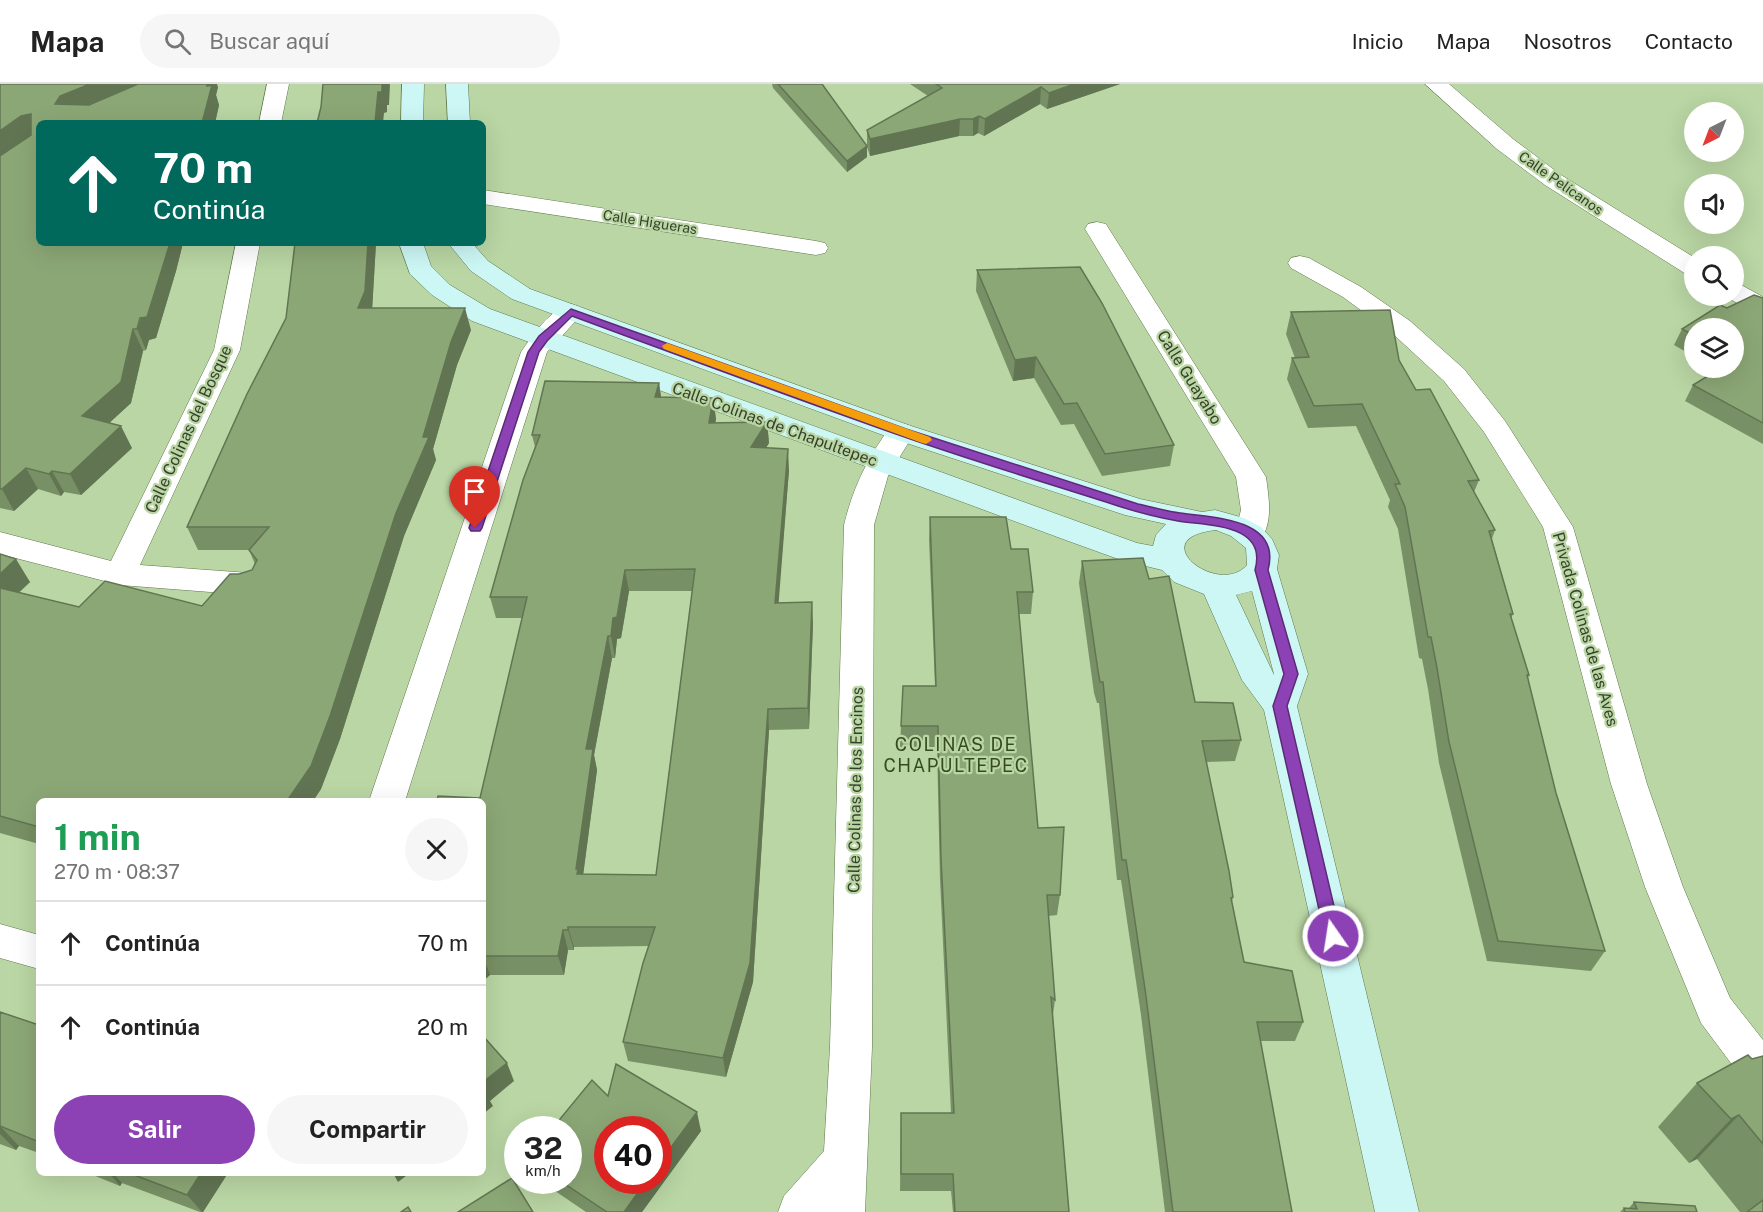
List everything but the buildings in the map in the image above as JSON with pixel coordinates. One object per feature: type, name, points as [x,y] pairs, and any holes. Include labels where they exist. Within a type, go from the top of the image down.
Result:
[{"type":"street","points":[[271,120],[278,84]]},
{"type":"street","points":[[412,120],[413,84]]},
{"type":"street","points":[[457,84],[459,120]]},
{"type":"street","name":"Calle Pelícanos","points":[[1436,84],[1505,144],[1553,180],[1684,262]]},
{"type":"street","name":"Calle Higueras","points":[[486,196],[816,248]]},
{"type":"street","name":"Calle Guayabo","points":[[1097,229],[1251,477],[1256,510],[1250,533]]},
{"type":"street","name":"Calle Colinas del Bosque","points":[[120,574],[227,350],[247,246]]},
{"type":"street","name":"Calle Colinas de Chapultepec","points":[[412,246],[419,269],[441,290],[481,315],[1082,535],[1132,552],[1170,561]]},
{"type":"street","points":[[462,246],[467,256],[486,272],[521,294],[901,432],[1136,508],[1197,521]]},
{"type":"street","name":"Privada Colinas de las Aves","points":[[1300,263],[1352,292],[1401,327],[1454,375],[1494,427],[1558,527],[1629,784],[1664,887],[1715,1010],[1763,1072]]},
{"type":"street","points":[[1744,297],[1763,308]]},
{"type":"street","points":[[388,798],[534,352],[543,339],[571,312]]},
{"type":"street","name":"Calle Colinas de los Encinos","points":[[843,1212],[851,1047],[859,525],[868,485],[879,462],[901,432]]},
{"type":"street","points":[[1262,570],[1251,580],[1235,585],[1216,586],[1197,581],[1181,573],[1170,561],[1167,548],[1171,536],[1181,526],[1197,521],[1215,520],[1234,525],[1250,533],[1261,544],[1265,557],[1262,570],[1291,674],[1280,706]]},
{"type":"street","points":[[0,543],[120,574],[249,585]]},
{"type":"street","points":[[1216,586],[1259,680],[1280,706],[1397,1212]]},
{"type":"street","points":[[0,941],[36,951]]},
{"type":"street","points":[[800,1212],[846,1159]]},
{"type":"slow traffic","points":[[667,346],[926,440]]},
{"type":"district","name":"COLINAS DE CHAPULTEPEC","points":[[956,755]]},
{"type":"route","points":[[475,528],[534,352],[543,339],[571,312],[901,432],[1136,508],[1197,521],[1215,520],[1234,525],[1250,533],[1261,544],[1265,557],[1262,570],[1291,674],[1280,706],[1333,936]]}]
